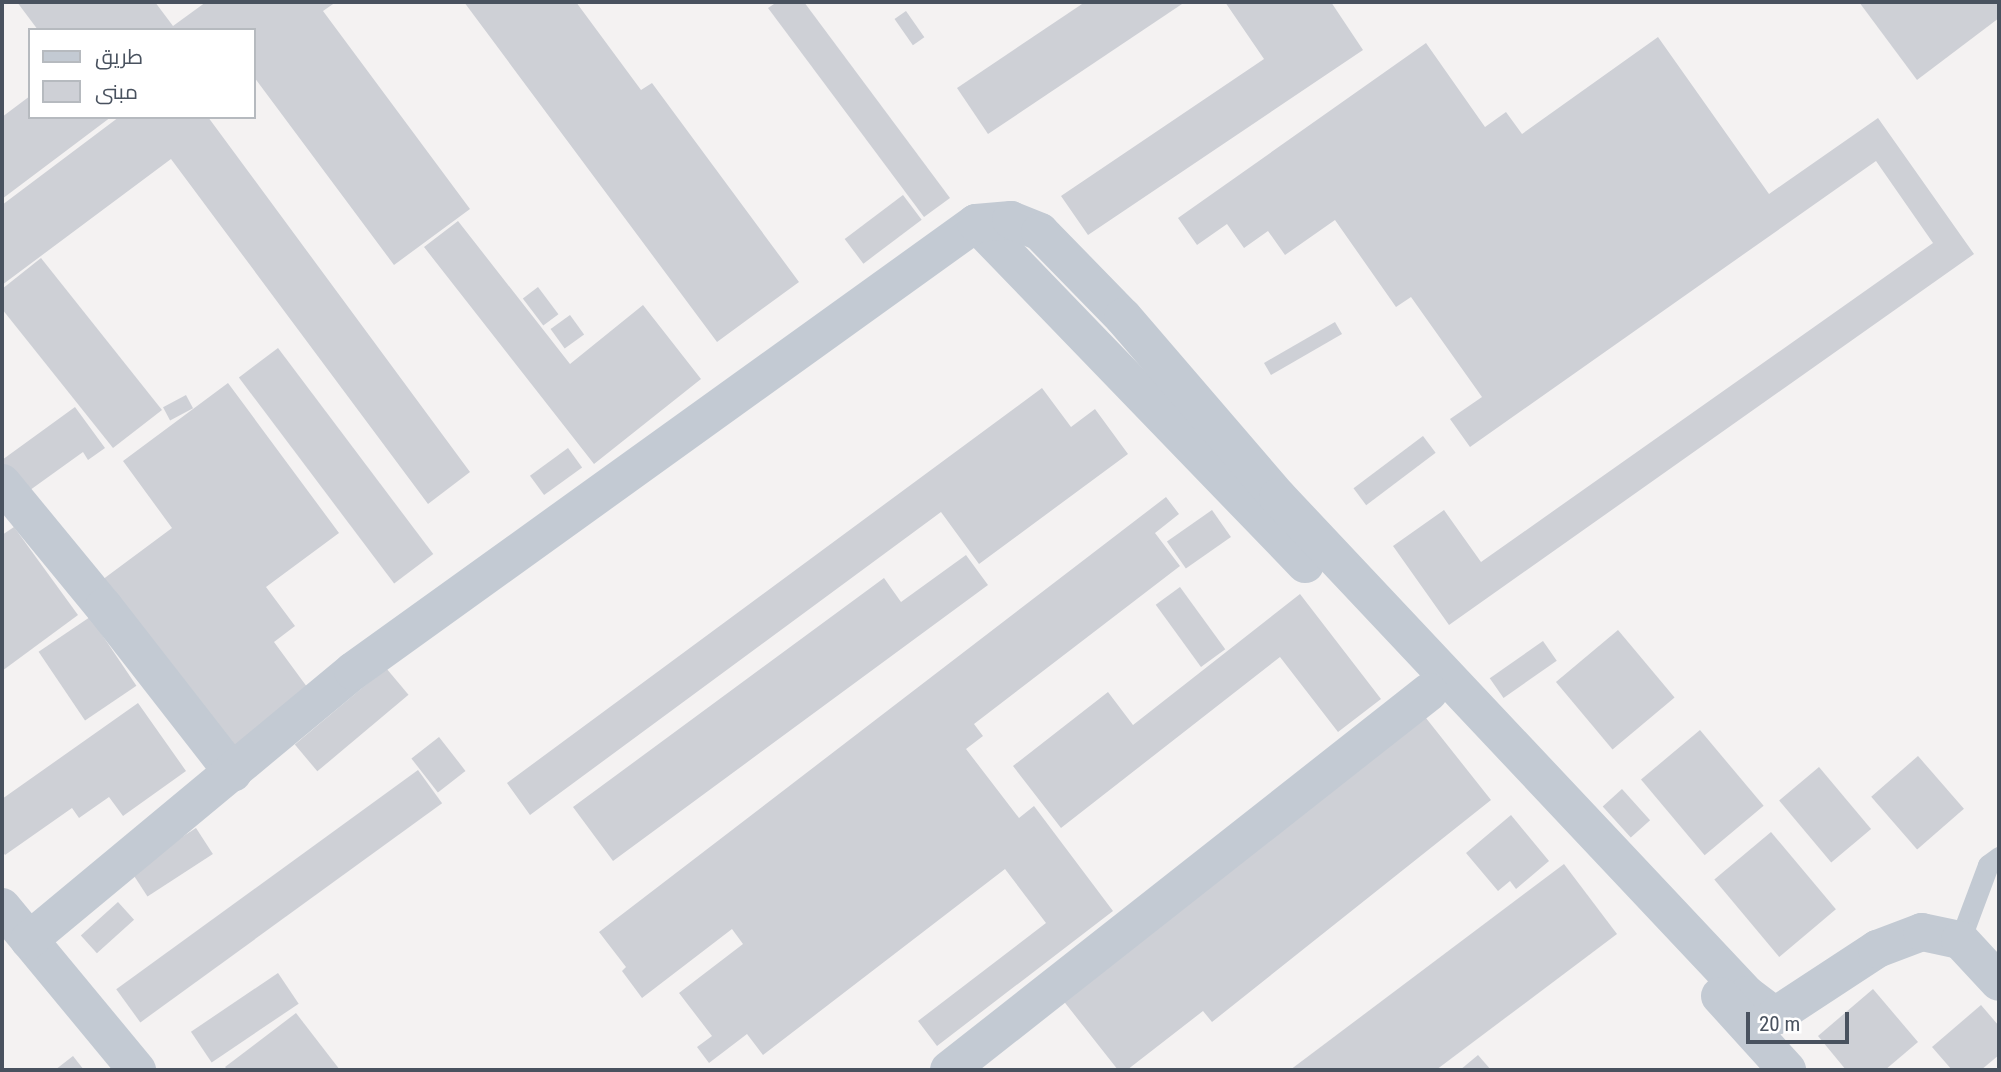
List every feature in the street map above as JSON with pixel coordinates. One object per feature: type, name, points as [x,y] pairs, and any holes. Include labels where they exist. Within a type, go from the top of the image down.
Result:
[{"type":"street","points":[[29,940],[364,663],[976,223],[1011,220],[1040,232],[1124,317],[1287,507],[1747,995],[1775,1016],[1877,949],[1922,932],[1960,940],[1999,982]]},
{"type":"street","points":[[976,223],[1685,956],[1787,1070]]},
{"type":"street","points":[[2,483],[104,607],[233,773]]},
{"type":"street","points":[[949,1070],[1429,692]]},
{"type":"street","points":[[2,907],[137,1070]]},
{"type":"lane","points":[[1960,940],[1988,865],[1999,858]]},
{"type":"building","points":[[17,2],[155,2],[173,26],[206,2],[336,2],[323,11],[470,209],[394,265],[256,80],[256,28],[36,28]]},
{"type":"building","points":[[464,2],[576,2],[641,90],[652,83],[799,282],[717,342]]},
{"type":"building","points":[[777,2],[804,2],[950,198],[924,217],[768,8]]},
{"type":"building","points":[[1085,2],[1185,2],[988,134],[957,88]]},
{"type":"building","points":[[1225,2],[1331,2],[1363,50],[1088,235],[1061,196],[1264,59]]},
{"type":"building","points":[[1859,2],[1999,2],[1999,18],[1917,80]]},
{"type":"building","points":[[906,11],[924,37],[913,45],[895,19]]},
{"type":"building","points":[[1658,37],[1769,194],[1878,118],[1974,254],[1449,625],[1393,546],[1444,510],[1481,562],[1933,243],[1876,161],[1470,447],[1450,419],[1482,397],[1411,297],[1396,307],[1335,220],[1285,255],[1268,231],[1244,248],[1227,224],[1197,245],[1178,218],[1426,43],[1485,127],[1506,112],[1522,134]]},
{"type":"building","points":[[28,98],[28,119],[108,119],[2,199],[2,117]]},
{"type":"building","points":[[116,119],[209,119],[470,472],[428,504],[171,159],[2,285],[2,205]]},
{"type":"building","points":[[903,195],[922,220],[863,264],[845,239]]},
{"type":"building","points":[[458,221],[570,364],[643,305],[701,379],[594,464],[424,247]]},
{"type":"building","points":[[41,258],[162,410],[113,448],[2,309],[2,289]]},
{"type":"building","points":[[538,287],[558,314],[543,326],[523,298]]},
{"type":"building","points":[[570,315],[584,334],[565,349],[551,329]]},
{"type":"building","points":[[1335,322],[1342,334],[1271,375],[1264,363]]},
{"type":"building","points":[[278,348],[433,554],[394,584],[239,377]]},
{"type":"building","points":[[228,383],[339,533],[266,587],[295,626],[274,642],[310,691],[229,750],[102,580],[172,528],[123,461]]},
{"type":"building","points":[[1042,388],[1071,427],[1095,409],[1128,454],[979,564],[941,512],[530,815],[507,783]]},
{"type":"building","points":[[186,395],[193,408],[170,420],[163,407]]},
{"type":"building","points":[[75,407],[105,448],[88,460],[83,452],[19,498],[2,475],[2,460]]},
{"type":"building","points":[[1423,436],[1436,453],[1366,505],[1354,488]]},
{"type":"building","points":[[568,448],[582,467],[544,495],[530,476]]},
{"type":"building","points":[[1166,497],[1179,514],[1155,533],[1180,566],[974,724],[983,736],[966,749],[1019,818],[1034,806],[1113,911],[937,1046],[918,1021],[1046,923],[1005,869],[763,1055],[747,1034],[709,1063],[697,1047],[712,1036],[679,993],[743,944],[732,929],[642,998],[622,971],[626,967],[599,932]]},
{"type":"building","points":[[1212,510],[1231,537],[1186,569],[1167,542]]},
{"type":"building","points":[[14,527],[78,615],[2,671],[2,535]]},
{"type":"building","points":[[966,555],[988,585],[613,861],[573,807],[884,578],[901,602]]},
{"type":"building","points":[[1180,587],[1225,649],[1201,667],[1156,605]]},
{"type":"building","points":[[1300,594],[1381,699],[1338,732],[1280,657],[1061,828],[1013,766],[1108,692],[1133,725]]},
{"type":"building","points":[[90,617],[136,686],[85,720],[39,652]]},
{"type":"building","points":[[1618,630],[1675,697],[1613,749],[1556,682]]},
{"type":"building","points":[[1543,641],[1557,661],[1504,698],[1490,678]]},
{"type":"building","points":[[386,668],[408,695],[317,771],[295,744]]},
{"type":"building","points":[[138,703],[186,771],[123,816],[109,797],[79,818],[72,808],[5,855],[2,851],[2,799]]},
{"type":"building","points":[[1422,713],[1491,800],[1212,1022],[1203,1011],[1127,1070],[1118,1070],[1062,999]]},
{"type":"building","points":[[1700,730],[1764,806],[1705,855],[1641,779]]},
{"type":"building","points":[[439,737],[465,771],[438,792],[411,759]]},
{"type":"building","points":[[1918,756],[1964,809],[1917,850],[1871,797]]},
{"type":"building","points":[[1819,767],[1871,829],[1831,862],[1779,800]]},
{"type":"building","points":[[418,770],[442,803],[140,1022],[116,989]]},
{"type":"building","points":[[1622,789],[1650,820],[1631,838],[1603,806]]},
{"type":"building","points":[[1511,815],[1549,861],[1516,889],[1510,881],[1498,891],[1466,853]]},
{"type":"building","points":[[196,828],[213,854],[147,896],[131,870]]},
{"type":"building","points":[[1771,832],[1836,909],[1779,957],[1714,880]]},
{"type":"building","points":[[1564,864],[1617,934],[1436,1070],[1290,1070]]},
{"type":"building","points":[[118,902],[134,920],[97,953],[81,935]]},
{"type":"building","points":[[278,973],[299,1004],[212,1062],[191,1032]]},
{"type":"building","points":[[1873,989],[1918,1042],[1885,1070],[1846,1070],[1818,1036]]},
{"type":"building","points":[[1981,1005],[1999,1026],[1999,1055],[1981,1070],[1952,1070],[1932,1047]]},
{"type":"building","points":[[296,1013],[340,1070],[228,1070],[225,1067]]},
{"type":"building","points":[[1478,1055],[1491,1070],[1460,1070]]},
{"type":"building","points":[[73,1056],[84,1070],[55,1070]]}]
